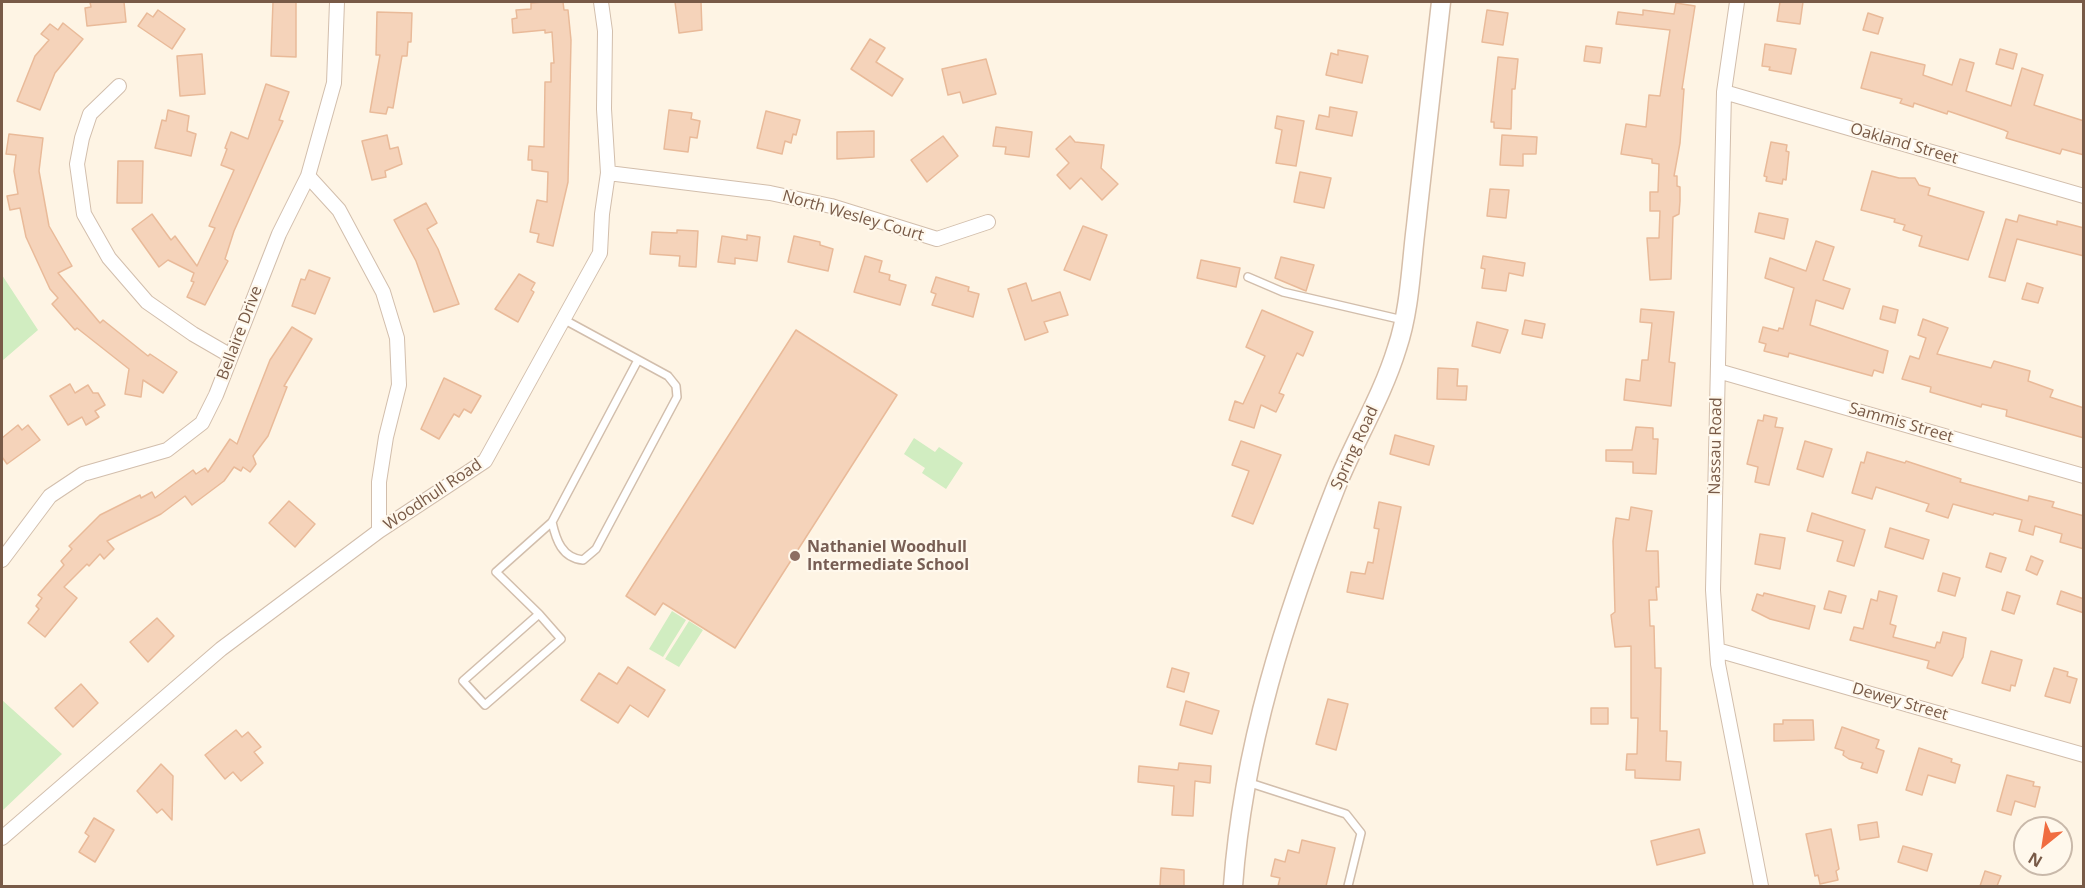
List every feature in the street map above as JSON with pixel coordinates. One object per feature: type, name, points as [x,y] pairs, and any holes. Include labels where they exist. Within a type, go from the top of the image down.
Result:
[{"type":"main road","name":"Spring Road","points":[[1233,886],[1236,843],[1247,782],[1277,650],[1337,484],[1372,411],[1398,347],[1441,2]]},
{"type":"street","name":"Bellaire Drive","points":[[2,560],[50,496],[83,474],[167,450],[202,423],[279,234],[308,176],[334,83],[337,2]]},
{"type":"street","name":"Woodhull Road","points":[[2,838],[221,650],[379,531],[485,461],[600,252],[602,214],[609,173],[604,109],[605,31],[601,2]]},
{"type":"street","name":"Nassau Road","points":[[1737,2],[1724,92],[1713,590],[1717,650],[1761,886]]},
{"type":"street","points":[[119,86],[90,114],[81,138],[77,164],[84,214],[109,258],[147,302],[193,334],[231,356]]},
{"type":"street","name":"Oakland Street","points":[[1724,92],[2084,196]]},
{"type":"street","name":"North Wesley Court","points":[[609,173],[770,193],[831,206],[937,239],[988,222]]},
{"type":"street","points":[[308,176],[339,210],[383,292],[398,339],[399,386],[386,437],[379,482],[379,531]]},
{"type":"street","name":"Sammis Street","points":[[1718,371],[2084,476]]},
{"type":"street","name":"Dewey Street","points":[[1717,650],[2084,755]]},
{"type":"lane","points":[[1248,277],[1283,292],[1403,320]]},
{"type":"lane","points":[[552,522],[559,544],[570,556],[583,560],[596,549],[677,397],[676,386],[668,376],[563,319]]},
{"type":"lane","points":[[539,614],[464,681],[485,705],[561,639],[539,614],[496,572],[552,522],[638,360]]},
{"type":"lane","points":[[1247,782],[1346,814],[1361,832],[1348,886]]},
{"type":"green space","points":[[2,275],[38,330],[2,361]]},
{"type":"green space","points":[[914,438],[935,452],[939,447],[963,463],[946,489],[922,473],[925,468],[904,454]]},
{"type":"green space","points":[[672,611],[686,620],[663,657],[649,649]]},
{"type":"green space","points":[[689,621],[703,630],[679,667],[665,659]]},
{"type":"green space","points":[[2,700],[62,754],[2,811]]},
{"type":"building","points":[[90,2],[124,2],[126,22],[87,26],[85,8],[91,7]]},
{"type":"building","points":[[273,2],[296,2],[296,57],[271,56]]},
{"type":"building","points":[[563,2],[564,10],[568,10],[571,40],[568,182],[553,246],[537,242],[539,234],[530,232],[537,200],[547,202],[548,172],[532,170],[532,160],[528,160],[529,146],[544,147],[545,82],[551,82],[551,63],[554,63],[552,32],[545,33],[545,30],[513,33],[512,19],[517,18],[516,10],[531,9],[531,3]]},
{"type":"building","points":[[675,2],[701,2],[702,30],[679,33]]},
{"type":"building","points":[[1780,2],[1803,2],[1800,24],[1777,21]]},
{"type":"building","points":[[1676,3],[1695,6],[1682,89],[1684,89],[1680,143],[1674,176],[1677,176],[1677,186],[1680,187],[1679,214],[1673,217],[1671,279],[1650,280],[1647,238],[1659,238],[1660,211],[1650,211],[1650,192],[1658,192],[1659,164],[1652,163],[1652,159],[1621,154],[1626,124],[1646,127],[1649,95],[1660,96],[1670,30],[1616,24],[1618,12],[1643,15],[1643,10],[1674,14]]},
{"type":"building","points":[[158,10],[185,29],[172,49],[138,26],[147,13],[153,17]]},
{"type":"building","points":[[1487,10],[1508,13],[1503,45],[1482,42]]},
{"type":"building","points":[[377,12],[412,13],[411,42],[408,42],[407,56],[402,56],[393,108],[388,107],[386,114],[370,112],[380,55],[376,55]]},
{"type":"building","points":[[1868,13],[1883,18],[1878,34],[1863,30]]},
{"type":"building","points":[[63,23],[83,39],[55,73],[40,110],[17,101],[35,56],[49,40],[41,34],[50,24],[58,30]]},
{"type":"building","points":[[870,39],[885,48],[876,62],[903,79],[892,96],[851,69]]},
{"type":"building","points":[[1765,44],[1796,49],[1791,74],[1769,70],[1770,67],[1762,66]]},
{"type":"building","points":[[1586,46],[1602,48],[1600,63],[1584,61]]},
{"type":"building","points":[[2000,49],[2017,54],[2013,69],[1996,64]]},
{"type":"building","points":[[1338,50],[1368,56],[1362,83],[1326,75],[1331,53],[1338,55]]},
{"type":"building","points":[[1871,52],[1925,65],[1923,75],[1952,85],[1960,59],[1974,63],[1966,91],[2011,106],[2022,68],[2043,75],[2034,105],[2084,121],[2084,155],[2062,149],[2060,154],[2006,138],[2008,132],[2004,130],[1948,111],[1947,114],[1914,103],[1913,107],[1900,103],[1902,99],[1861,88]]},
{"type":"building","points":[[202,54],[205,94],[180,96],[177,56]]},
{"type":"building","points":[[1498,57],[1518,59],[1515,89],[1512,89],[1511,129],[1494,128],[1494,122],[1491,122]]},
{"type":"building","points":[[986,59],[996,94],[963,103],[960,92],[948,95],[942,69]]},
{"type":"building","points":[[266,84],[289,92],[279,120],[283,121],[234,231],[225,259],[228,261],[205,305],[187,297],[194,282],[191,281],[194,273],[168,260],[159,267],[132,229],[152,214],[171,240],[175,236],[197,266],[215,228],[209,226],[234,170],[221,165],[231,132],[248,139]]},
{"type":"building","points":[[1330,107],[1357,112],[1352,136],[1316,129],[1319,115],[1329,117]]},
{"type":"building","points":[[168,110],[189,116],[187,131],[196,134],[191,156],[155,148],[162,120],[166,121]]},
{"type":"building","points":[[669,110],[692,113],[691,119],[700,121],[697,138],[690,137],[688,152],[664,149]]},
{"type":"building","points":[[766,111],[800,120],[796,135],[793,134],[791,143],[785,141],[782,154],[757,148]]},
{"type":"building","points":[[1277,116],[1304,121],[1296,166],[1276,163],[1282,130],[1275,128]]},
{"type":"building","points":[[996,127],[1032,132],[1029,157],[1005,154],[1006,147],[993,146]]},
{"type":"building","points":[[874,131],[874,157],[837,159],[837,132]]},
{"type":"building","points":[[9,134],[43,138],[39,171],[49,226],[72,266],[58,273],[100,323],[103,320],[148,356],[150,354],[177,372],[163,393],[143,380],[141,397],[125,394],[129,369],[77,328],[75,330],[52,304],[58,298],[50,289],[26,237],[20,208],[10,210],[7,196],[18,194],[14,171],[16,155],[6,154]]},
{"type":"building","points":[[387,135],[390,149],[398,147],[402,164],[385,171],[386,177],[372,180],[362,141]]},
{"type":"building","points":[[1502,135],[1537,137],[1536,154],[1523,154],[1523,166],[1500,165]]},
{"type":"building","points":[[943,136],[958,156],[927,182],[911,160]]},
{"type":"building","points":[[1070,136],[1075,142],[1104,145],[1101,168],[1118,184],[1102,200],[1081,178],[1070,189],[1057,175],[1069,163],[1056,149]]},
{"type":"building","points":[[1771,142],[1787,145],[1786,151],[1789,152],[1786,180],[1783,179],[1782,184],[1766,181],[1767,177],[1764,176]]},
{"type":"building","points":[[118,161],[143,161],[142,203],[117,203]]},
{"type":"building","points":[[1872,171],[1899,178],[1915,178],[1919,185],[1930,188],[1928,195],[1984,212],[1968,260],[1919,246],[1922,236],[1903,230],[1905,225],[1894,222],[1895,219],[1861,210]]},
{"type":"building","points":[[1300,172],[1331,178],[1324,208],[1294,202]]},
{"type":"building","points":[[1490,189],[1509,190],[1506,218],[1487,216]]},
{"type":"building","points":[[426,203],[437,223],[427,229],[438,249],[459,304],[434,312],[416,261],[394,220]]},
{"type":"building","points":[[1759,213],[1788,219],[1784,239],[1755,232]]},
{"type":"building","points":[[2019,215],[2057,225],[2057,221],[2084,228],[2084,256],[2017,239],[2005,281],[1989,277],[2006,219],[2017,222]]},
{"type":"building","points":[[1083,226],[1107,235],[1090,280],[1064,270]]},
{"type":"building","points":[[677,230],[698,231],[696,267],[679,266],[680,256],[650,254],[652,232],[677,233]]},
{"type":"building","points":[[747,235],[760,237],[757,261],[735,258],[735,264],[718,262],[722,236],[747,240]]},
{"type":"building","points":[[794,236],[820,242],[820,245],[833,249],[828,271],[788,262]]},
{"type":"building","points":[[1816,241],[1834,247],[1823,280],[1850,289],[1843,309],[1816,300],[1810,325],[1888,351],[1883,373],[1874,370],[1872,376],[1789,353],[1788,357],[1764,351],[1766,344],[1759,342],[1763,327],[1778,331],[1779,328],[1783,329],[1794,288],[1765,278],[1770,258],[1806,271]]},
{"type":"building","points":[[865,256],[882,261],[879,272],[890,275],[889,280],[906,285],[900,305],[854,292]]},
{"type":"building","points":[[1483,256],[1525,263],[1523,276],[1509,273],[1506,291],[1482,288],[1485,269],[1481,268]]},
{"type":"building","points":[[1281,257],[1314,265],[1306,291],[1275,278]]},
{"type":"building","points":[[1201,260],[1240,268],[1236,287],[1197,278]]},
{"type":"building","points":[[309,270],[330,278],[315,314],[292,306],[301,279],[305,280]]},
{"type":"building","points":[[519,274],[535,283],[531,290],[534,292],[518,322],[495,309]]},
{"type":"building","points":[[936,277],[969,287],[968,291],[979,294],[973,317],[932,305],[936,294],[931,292]]},
{"type":"building","points":[[1026,283],[1032,301],[1060,292],[1068,315],[1044,322],[1048,332],[1025,340],[1008,289]]},
{"type":"building","points":[[2027,283],[2043,288],[2038,303],[2022,299]]},
{"type":"building","points":[[1883,306],[1898,310],[1895,323],[1880,319]]},
{"type":"building","points":[[1641,309],[1674,312],[1669,362],[1675,363],[1671,406],[1624,400],[1626,379],[1640,381],[1642,360],[1648,360],[1652,323],[1640,322]]},
{"type":"building","points":[[1262,310],[1313,332],[1303,356],[1297,353],[1279,393],[1284,395],[1276,412],[1261,405],[1254,428],[1229,420],[1235,401],[1243,404],[1265,356],[1246,347]]},
{"type":"building","points":[[1923,319],[1948,328],[1937,354],[1991,368],[1994,361],[2030,371],[2028,381],[2053,390],[2050,397],[2084,408],[2084,438],[2006,416],[2007,410],[1982,404],[1981,407],[1930,392],[1931,387],[1902,379],[1910,356],[1919,359],[1926,338],[1918,335]]},
{"type":"building","points":[[1525,320],[1545,324],[1542,338],[1522,334]]},
{"type":"building","points":[[1477,322],[1508,330],[1500,353],[1472,346]]},
{"type":"building","points":[[292,327],[312,339],[284,386],[287,387],[268,436],[253,456],[256,464],[250,472],[243,467],[241,471],[234,467],[224,481],[192,505],[185,496],[161,514],[107,541],[114,549],[104,559],[100,554],[64,587],[77,598],[45,637],[28,623],[39,609],[36,606],[42,598],[38,595],[64,565],[61,561],[72,549],[69,546],[100,515],[140,495],[141,498],[152,492],[155,498],[193,470],[196,474],[205,468],[208,472],[230,439],[237,444],[270,360]]},
{"type":"building","points":[[796,330],[897,395],[735,648],[663,603],[655,615],[626,596]]},
{"type":"building","points":[[1438,368],[1458,369],[1457,386],[1467,386],[1466,400],[1437,399]]},
{"type":"building","points":[[444,378],[481,396],[471,413],[464,409],[459,417],[454,414],[439,439],[421,429]]},
{"type":"building","points":[[70,384],[75,393],[88,385],[93,393],[98,393],[105,405],[95,411],[99,417],[86,425],[82,417],[68,425],[50,396]]},
{"type":"building","points":[[1764,415],[1777,418],[1775,427],[1783,428],[1769,485],[1755,482],[1758,467],[1747,464],[1758,420],[1763,421]]},
{"type":"building","points":[[18,425],[22,430],[28,425],[40,440],[7,464],[2,457],[2,438]]},
{"type":"building","points":[[1636,427],[1653,428],[1653,439],[1658,439],[1656,474],[1633,473],[1633,462],[1606,461],[1606,450],[1632,450]]},
{"type":"building","points":[[1395,435],[1434,446],[1429,465],[1390,454]]},
{"type":"building","points":[[1241,441],[1281,455],[1253,524],[1232,516],[1249,471],[1232,465]]},
{"type":"building","points":[[1805,441],[1832,449],[1823,477],[1797,469]]},
{"type":"building","points":[[1867,452],[1905,463],[1906,461],[1961,479],[1960,482],[2028,501],[2029,496],[2054,502],[2052,507],[2084,516],[2084,549],[2060,542],[2062,534],[2035,526],[2033,535],[2019,531],[2022,520],[1994,513],[1993,515],[1953,504],[1948,518],[1926,511],[1929,504],[1876,487],[1872,499],[1852,493],[1861,462],[1864,463]]},
{"type":"building","points":[[289,501],[315,524],[295,547],[269,523]]},
{"type":"building","points":[[1379,502],[1401,507],[1383,599],[1347,592],[1351,572],[1365,574],[1368,562],[1373,563],[1379,529],[1374,528]]},
{"type":"building","points":[[1631,507],[1652,511],[1646,551],[1658,551],[1657,600],[1649,600],[1650,626],[1654,626],[1655,668],[1661,668],[1660,731],[1667,731],[1666,761],[1681,762],[1680,780],[1635,778],[1635,770],[1626,770],[1627,754],[1637,754],[1638,718],[1631,718],[1631,646],[1615,647],[1611,615],[1615,612],[1613,541],[1616,518],[1629,520]]},
{"type":"building","points":[[1812,513],[1865,530],[1854,566],[1837,561],[1843,541],[1807,531]]},
{"type":"building","points":[[1890,528],[1929,540],[1923,559],[1885,547]]},
{"type":"building","points":[[1760,534],[1785,538],[1780,569],[1755,564]]},
{"type":"building","points":[[1990,553],[2006,558],[2001,572],[1986,567]]},
{"type":"building","points":[[2031,556],[2043,561],[2037,575],[2026,570]]},
{"type":"building","points":[[1943,573],[1960,578],[1955,596],[1938,591]]},
{"type":"building","points":[[1829,591],[1846,596],[1841,613],[1824,609]]},
{"type":"building","points":[[1879,591],[1897,596],[1890,624],[1896,626],[1893,637],[1935,648],[1937,642],[1940,643],[1943,632],[1966,638],[1963,657],[1952,676],[1927,668],[1929,661],[1850,640],[1854,627],[1863,629],[1871,599],[1877,601]]},
{"type":"building","points":[[2061,591],[2084,599],[2084,613],[2057,604]]},
{"type":"building","points":[[2007,592],[2020,596],[2014,614],[2002,610]]},
{"type":"building","points":[[1764,593],[1815,606],[1809,629],[1770,619],[1752,610],[1757,594],[1763,596]]},
{"type":"building","points":[[157,618],[174,636],[148,662],[130,642]]},
{"type":"building","points":[[1991,651],[2022,660],[2015,686],[2011,685],[2010,691],[1982,683]]},
{"type":"building","points":[[628,667],[665,690],[648,717],[630,705],[618,723],[581,700],[599,673],[617,684]]},
{"type":"building","points":[[1172,668],[1189,673],[1184,692],[1167,687]]},
{"type":"building","points":[[2054,668],[2068,672],[2067,676],[2077,679],[2070,703],[2045,696]]},
{"type":"building","points":[[81,684],[98,703],[73,727],[55,708]]},
{"type":"building","points":[[1328,699],[1348,704],[1336,750],[1316,744]]},
{"type":"building","points":[[1186,701],[1219,711],[1212,734],[1180,725]]},
{"type":"building","points":[[1591,708],[1608,708],[1608,724],[1591,724]]},
{"type":"building","points":[[1783,720],[1813,720],[1814,740],[1774,741],[1774,724],[1783,724]]},
{"type":"building","points":[[1842,727],[1879,740],[1876,748],[1884,751],[1877,773],[1861,768],[1863,763],[1849,759],[1843,755],[1844,751],[1835,748]]},
{"type":"building","points":[[236,730],[242,737],[248,732],[261,747],[254,752],[263,763],[241,781],[233,772],[225,779],[205,755]]},
{"type":"building","points":[[1919,748],[1952,759],[1951,762],[1960,765],[1955,783],[1928,775],[1922,795],[1906,790]]},
{"type":"building","points":[[1179,763],[1211,766],[1210,783],[1195,781],[1193,816],[1172,815],[1174,786],[1138,782],[1139,766],[1178,770]]},
{"type":"building","points":[[161,764],[173,776],[172,820],[162,809],[157,813],[137,791]]},
{"type":"building","points":[[2007,775],[2034,782],[2033,786],[2040,787],[2035,807],[2015,801],[2011,815],[1997,811]]},
{"type":"building","points":[[94,818],[114,830],[95,862],[79,852],[89,836],[85,833]]},
{"type":"building","points":[[1877,822],[1879,837],[1860,840],[1858,825]]},
{"type":"building","points":[[1699,829],[1705,853],[1657,865],[1651,841]]},
{"type":"building","points":[[1831,829],[1839,869],[1836,871],[1838,880],[1820,884],[1818,875],[1815,876],[1806,834]]},
{"type":"building","points":[[1302,840],[1335,848],[1326,886],[1278,886],[1280,878],[1271,876],[1275,859],[1285,862],[1288,850],[1299,853]]},
{"type":"building","points":[[1903,846],[1932,854],[1927,871],[1898,862]]},
{"type":"building","points":[[1161,868],[1184,870],[1184,886],[1160,886]]},
{"type":"building","points":[[1985,871],[2001,876],[1997,886],[1980,886]]},
{"type":"place","name":"Nathaniel Woodhull Intermediate School","points":[[795,556]]}]
